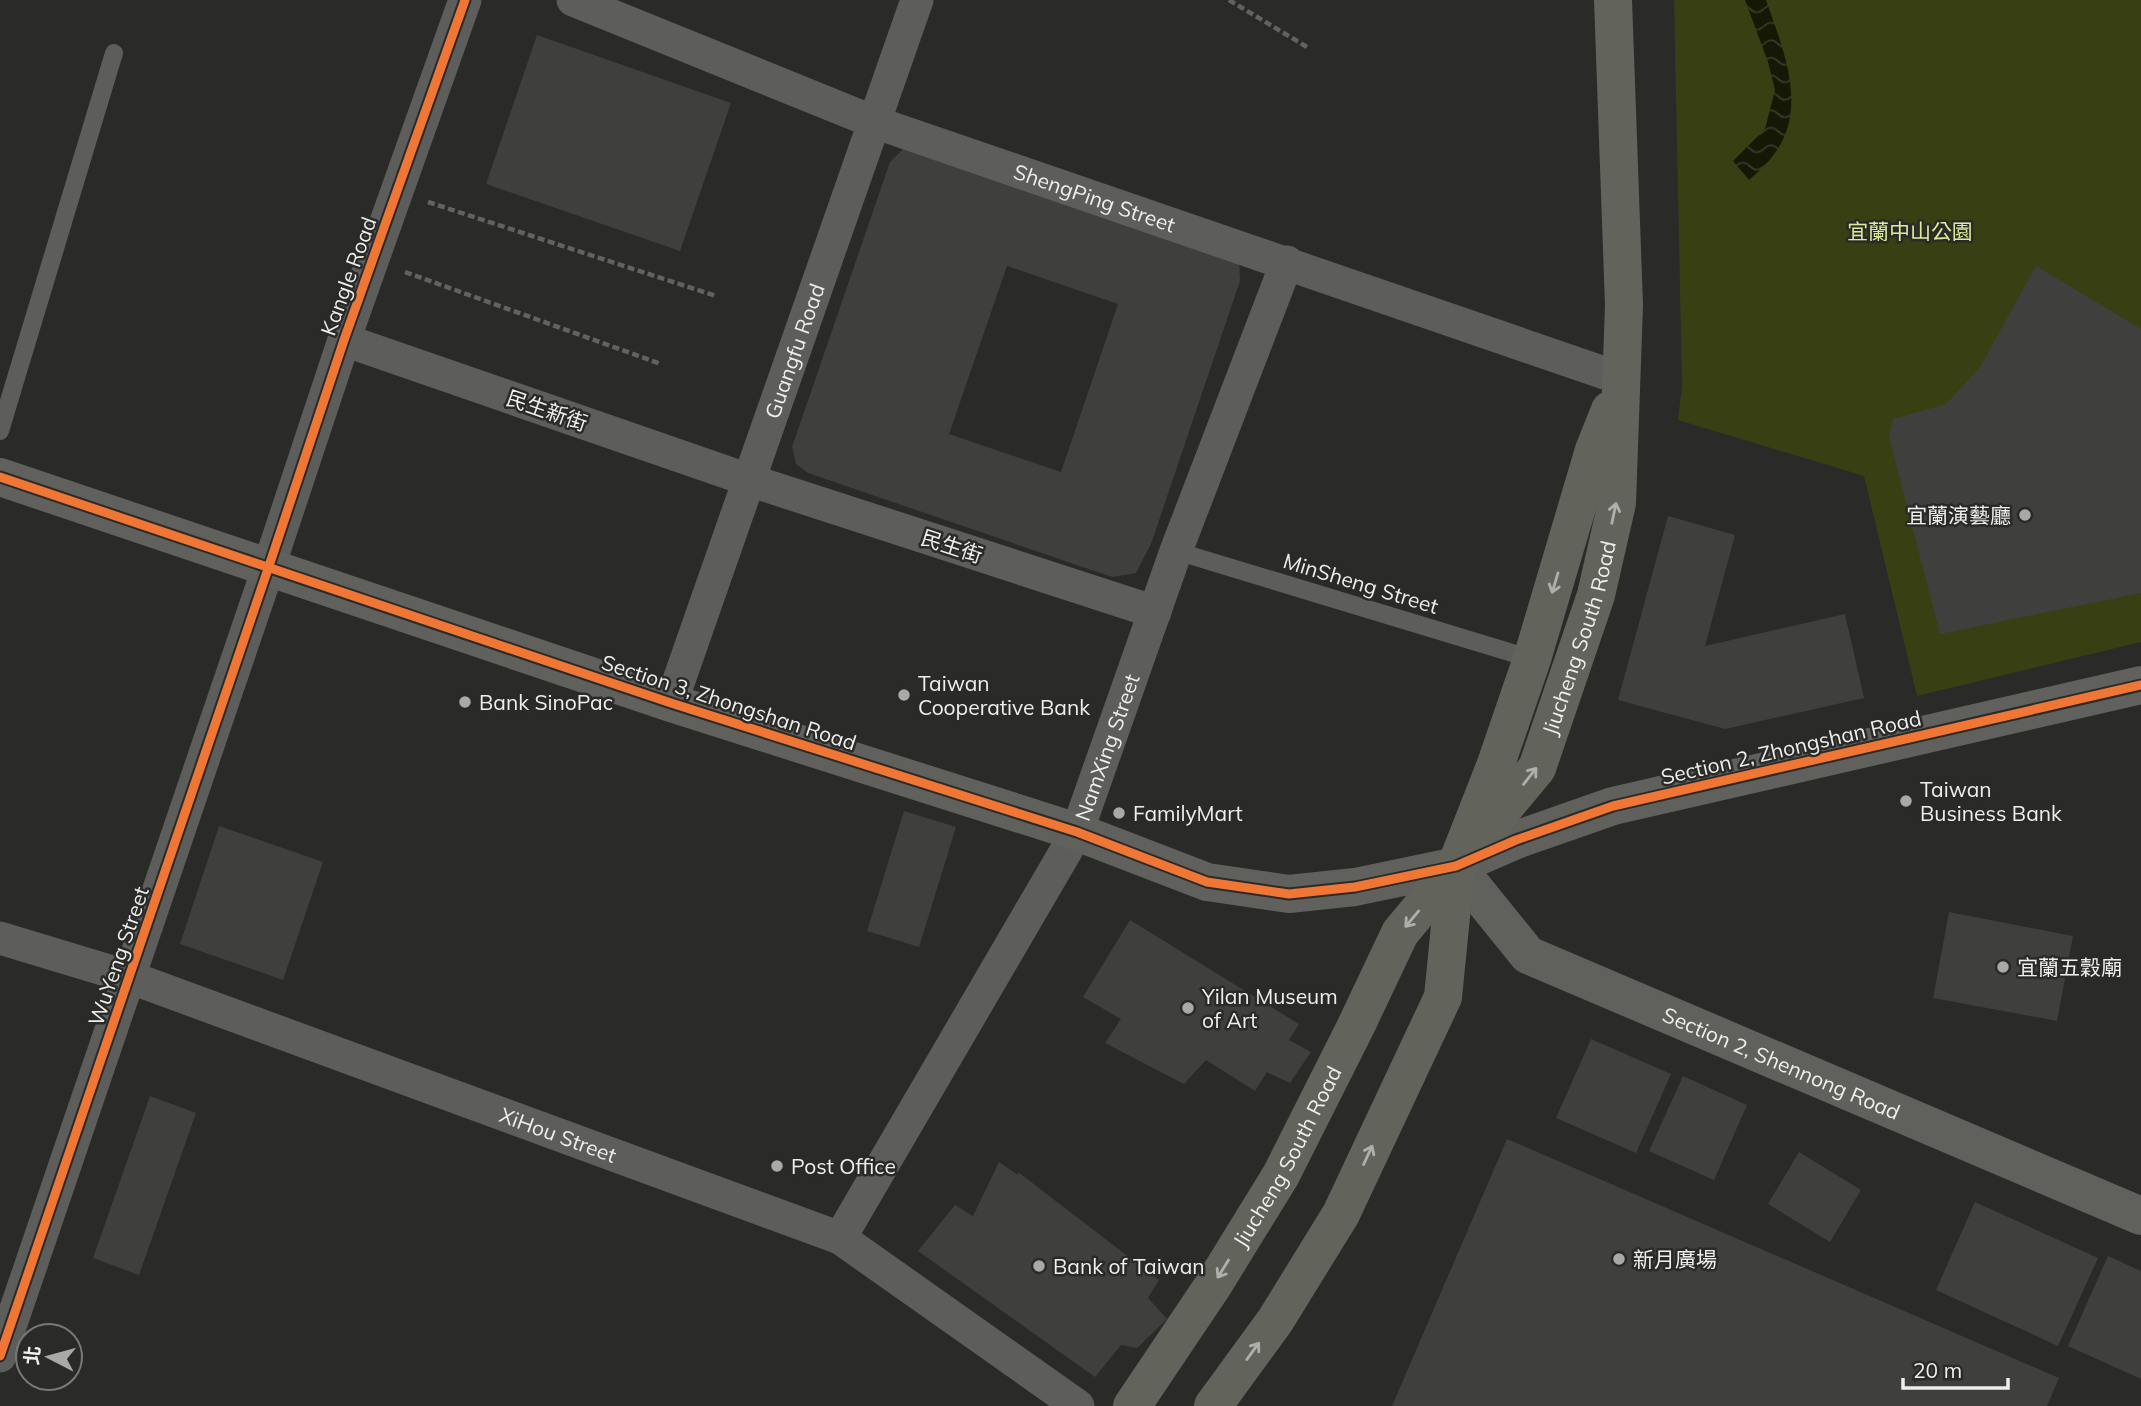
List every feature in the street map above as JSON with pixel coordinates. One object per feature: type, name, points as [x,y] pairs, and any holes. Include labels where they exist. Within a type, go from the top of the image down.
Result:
[{"type":"main road","name":"Jiucheng South Road","points":[[1132,1406],[1212,1287],[1281,1175],[1400,933],[1537,768],[1595,595],[1617,503],[1624,305],[1613,0]]},
{"type":"main road","name":"Jiucheng South Road","points":[[1213,1406],[1275,1321],[1341,1214],[1443,997],[1456,866],[1496,764],[1532,659],[1594,450],[1622,379]]},
{"type":"street","name":"Kangle Road","points":[[269,566],[344,340],[466,0]]},
{"type":"street","name":"ShengPing Street","points":[[573,0],[874,122],[1622,379]]},
{"type":"street","name":"Guangfu Road","points":[[671,703],[917,0]]},
{"type":"street","name":"NamXing Street","points":[[840,1238],[1077,832],[1176,551],[1287,262]]},
{"type":"street","name":"民生新街","points":[[344,340],[749,480]]},
{"type":"street","name":"Section 3, Zhongshan Road","points":[[0,477],[671,703],[1077,832],[1207,882],[1289,894],[1355,887],[1456,866]]},
{"type":"street","name":"民生街","points":[[749,480],[1155,612]]},
{"type":"street","name":"WuYeng Street","points":[[0,1356],[269,566]]},
{"type":"street","name":"Section 2, Zhongshan Road","points":[[1456,866],[1516,840],[1613,806],[2141,685]]},
{"type":"street","name":"Section 2, Shennong Road","points":[[1456,866],[1528,956],[2141,1216]]},
{"type":"street","name":"XiHou Street","points":[[0,938],[130,977],[840,1238],[1078,1406]]},
{"type":"lane","points":[[0,431],[114,54]]},
{"type":"lane","name":"MinSheng Street","points":[[1176,551],[1532,659]]},
{"type":"path","points":[[1229,0],[1307,47]]},
{"type":"path","points":[[397,192],[716,296]]},
{"type":"path","points":[[372,261],[661,364]]},
{"type":"green space","name":"宜蘭中山公園","points":[[1674,0],[2141,0],[2141,642],[1917,696],[1864,476],[1678,420],[1682,386]]},
{"type":"water","points":[[1745,0],[1766,0],[1790,79],[1791,100],[1783,139],[1770,160],[1749,180],[1733,161],[1765,129],[1775,90],[1768,62]]},
{"type":"building","points":[[537,35],[731,103],[680,251],[486,184]]},
{"type":"building","points":[[904,148],[1239,262],[1240,281],[1151,544],[1136,573],[1112,577],[808,473],[796,464],[792,447],[890,162]],"holes":[[[1007,266],[1118,304],[1061,472],[949,434]]]},
{"type":"building","name":"宜蘭演藝廳","points":[[2036,266],[2141,329],[2141,593],[1940,634],[1889,437],[1893,419],[1946,404],[1980,367]]},
{"type":"building","points":[[1668,516],[1735,535],[1705,646],[1845,614],[1864,698],[1725,729],[1618,700]]},
{"type":"building","points":[[904,811],[956,827],[919,947],[867,931]]},
{"type":"building","points":[[219,826],[323,862],[283,980],[180,944]]},
{"type":"building","name":"宜蘭五穀廟","points":[[1949,912],[2073,936],[2057,1021],[1933,998]]},
{"type":"building","name":"Yilan Museum of Art","points":[[1130,920],[1299,1024],[1289,1040],[1311,1052],[1290,1083],[1267,1072],[1255,1091],[1206,1060],[1184,1084],[1105,1043],[1121,1019],[1083,997]]},
{"type":"building","points":[[1591,1039],[1671,1074],[1636,1153],[1556,1118]]},
{"type":"building","points":[[1683,1076],[1747,1105],[1714,1180],[1649,1151]]},
{"type":"building","points":[[150,1096],[196,1113],[139,1275],[93,1258]]},
{"type":"building","name":"新月廣場","points":[[1507,1139],[2059,1378],[2047,1406],[1392,1406]]},
{"type":"building","points":[[1799,1152],[1861,1190],[1830,1242],[1768,1204]]},
{"type":"building","name":"Bank of Taiwan","points":[[999,1162],[1018,1175],[1018,1172],[1159,1280],[1148,1298],[1167,1319],[1137,1348],[1121,1345],[1095,1377],[918,1251],[955,1205],[973,1216]]},
{"type":"building","points":[[1975,1202],[2098,1258],[2058,1346],[1936,1290]]},
{"type":"building","points":[[2108,1256],[2141,1271],[2141,1379],[2068,1346]]},
{"type":"cycle path","points":[[0,1356],[344,340],[465,0]]},
{"type":"cycle path","points":[[0,477],[671,703],[1077,832],[1207,882],[1289,894],[1355,887],[1456,866],[1516,840],[1613,806],[2141,685]]},
{"type":"place","name":"宜蘭演藝廳","points":[[2025,515]]},
{"type":"place","name":"Taiwan Cooperative Bank","points":[[904,695]]},
{"type":"place","name":"Bank SinoPac","points":[[465,702]]},
{"type":"place","name":"Taiwan Business Bank","points":[[1906,801]]},
{"type":"place","name":"FamilyMart","points":[[1119,813]]},
{"type":"place","name":"宜蘭五穀廟","points":[[2003,967]]},
{"type":"place","name":"Yilan Museum of Art","points":[[1188,1008]]},
{"type":"place","name":"Post Office","points":[[777,1166]]},
{"type":"place","name":"新月廣場","points":[[1619,1259]]},
{"type":"place","name":"Bank of Taiwan","points":[[1039,1266]]}]
